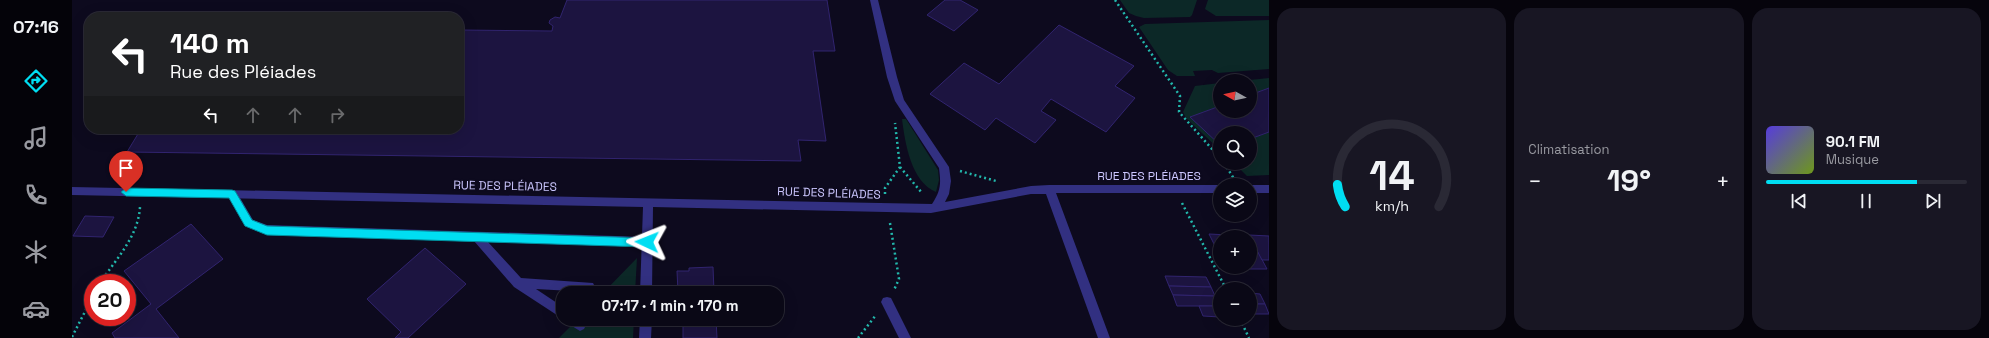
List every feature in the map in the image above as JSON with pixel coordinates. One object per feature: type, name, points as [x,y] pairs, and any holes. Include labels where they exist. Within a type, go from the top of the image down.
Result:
[{"type":"street","points":[[874,0],[892,77],[900,101],[944,167],[946,181],[944,194],[933,208]]},
{"type":"street","points":[[1049,189],[1104,338]]},
{"type":"street","name":"RUE DES PLÉIADES","points":[[72,191],[933,208],[980,201],[1031,190],[1213,189]]},
{"type":"street","points":[[1257,189],[1269,189]]},
{"type":"street","points":[[232,194],[249,223],[267,230],[647,242]]},
{"type":"street","points":[[646,286],[648,202]]},
{"type":"street","points":[[477,237],[518,283],[556,309]]},
{"type":"street","points":[[518,283],[571,286]]},
{"type":"street","points":[[887,302],[905,338]]},
{"type":"street","points":[[645,338],[646,326]]},
{"type":"path","points":[[1115,0],[1180,96],[1179,112],[1213,150]]},
{"type":"path","points":[[900,101],[894,110],[900,167],[933,208]]},
{"type":"path","points":[[858,338],[887,302],[899,280],[885,188],[900,167]]},
{"type":"path","points":[[944,167],[1002,182]]},
{"type":"path","points":[[1175,190],[1222,282]]},
{"type":"path","points":[[106,274],[131,238],[140,214],[139,192]]},
{"type":"path","points":[[72,338],[84,314]]},
{"type":"path","points":[[1243,326],[1249,338]]},
{"type":"green space","points":[[1120,0],[1197,0],[1190,17],[1144,18],[1129,13]]},
{"type":"green space","points":[[1208,0],[1269,0],[1269,16],[1216,16],[1205,9]]},
{"type":"green space","points":[[1269,20],[1269,69],[1218,73],[1212,70],[1193,71],[1195,76],[1177,76],[1168,70],[1139,27],[1145,24]]},
{"type":"green space","points":[[1269,78],[1269,88],[1257,92],[1257,79]]},
{"type":"green space","points":[[1213,84],[1213,109],[1191,117],[1213,138],[1213,143],[1186,118],[1183,112],[1195,86]]},
{"type":"green space","points":[[902,119],[906,119],[938,170],[939,180],[936,192],[927,187],[915,171],[907,150]]},
{"type":"green space","points":[[1269,132],[1269,175],[1247,176],[1241,170],[1257,170],[1257,136]]},
{"type":"green space","points":[[637,258],[635,286],[610,286]]},
{"type":"green space","points":[[571,326],[634,326],[633,338],[559,338]]},
{"type":"building","points":[[567,0],[827,0],[835,51],[813,51],[826,141],[798,140],[801,161],[127,152],[138,134],[464,134],[464,30],[552,31],[553,26],[549,23],[550,20],[555,17],[560,18]]},
{"type":"building","points":[[945,0],[960,0],[978,10],[954,31],[927,15]]},
{"type":"building","points":[[1059,25],[1134,66],[1115,86],[1135,98],[1106,132],[1051,99],[1041,111],[1056,120],[1035,143],[996,118],[985,130],[930,94],[964,63],[999,84]]},
{"type":"building","points":[[1269,88],[1269,132],[1257,136],[1257,126],[1213,126],[1213,138],[1190,117],[1213,109],[1213,118],[1257,118],[1257,92]]},
{"type":"building","points":[[85,216],[114,217],[103,237],[73,236]]},
{"type":"building","points":[[191,224],[223,259],[156,309],[179,338],[115,338],[112,333],[121,326],[136,326],[136,315],[151,304],[136,286],[136,274],[126,274],[124,271]]},
{"type":"building","points":[[1209,234],[1213,234],[1213,242]]},
{"type":"building","points":[[1257,235],[1269,236],[1269,260],[1262,260],[1257,250]]},
{"type":"building","points":[[425,248],[466,284],[408,338],[395,338],[401,332],[367,299]]},
{"type":"building","points":[[1257,250],[1267,269],[1257,269]]},
{"type":"building","points":[[713,267],[714,286],[678,286],[677,271],[689,271],[689,268]]},
{"type":"building","points":[[1165,276],[1206,277],[1211,287],[1169,286]]},
{"type":"building","points":[[1169,286],[1211,287],[1213,292],[1213,296],[1173,295]]},
{"type":"building","points":[[1257,294],[1260,294],[1265,304],[1257,304]]},
{"type":"building","points":[[1173,295],[1213,296],[1213,306],[1177,306]]},
{"type":"building","points":[[1257,304],[1265,304],[1269,314],[1257,314]]},
{"type":"building","points":[[1199,306],[1213,306],[1213,317],[1203,316]]},
{"type":"building","points":[[683,326],[716,326],[717,338],[683,338]]},
{"type":"route","points":[[126,192],[232,194],[249,223],[267,230],[647,242]]}]
